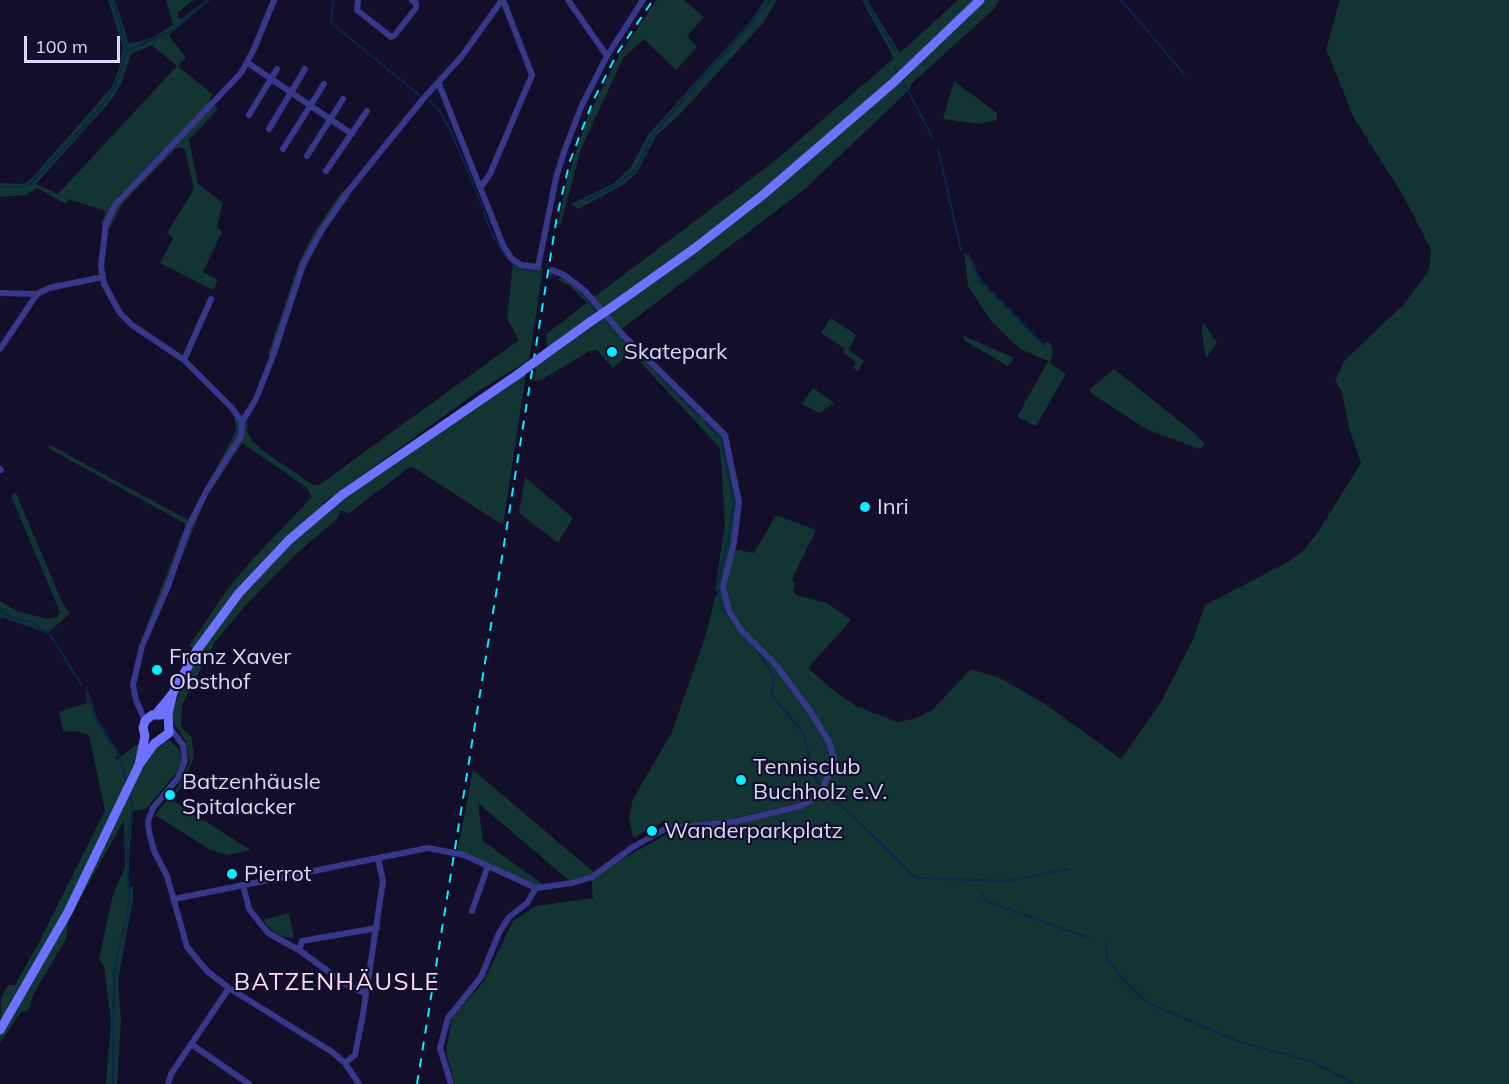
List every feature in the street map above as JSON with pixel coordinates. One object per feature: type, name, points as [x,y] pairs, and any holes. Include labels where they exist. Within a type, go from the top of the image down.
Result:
[{"type":"main road","points":[[0,1030],[68,912],[122,804],[139,765],[145,736],[143,728],[173,693],[198,650],[239,593],[264,565],[342,495],[696,248],[764,194],[894,82],[980,0]]},
{"type":"main road","points":[[139,765],[162,739],[170,725],[173,693]]},
{"type":"main road","points":[[151,716],[164,716],[170,725]]},
{"type":"main road","points":[[145,736],[162,739]]},
{"type":"street","points":[[242,422],[232,408],[184,360],[132,325],[120,313],[103,277],[102,255],[106,224],[115,205],[179,140],[248,63],[274,0]]},
{"type":"street","points":[[358,0],[357,10],[391,37],[416,8],[416,3],[412,0]]},
{"type":"street","points":[[151,716],[139,707],[134,685],[142,646],[168,586],[189,526],[207,490],[241,436],[242,422],[259,390],[298,278],[312,247],[346,194],[424,98],[439,84],[502,0]]},
{"type":"street","points":[[481,187],[490,174],[532,75],[502,0]]},
{"type":"street","points":[[568,0],[607,56]]},
{"type":"street","points":[[439,84],[503,245],[512,259],[521,265],[538,267],[556,178],[582,105],[607,56],[643,0]]},
{"type":"street","points":[[248,63],[352,134]]},
{"type":"street","points":[[249,114],[277,69]]},
{"type":"street","points":[[269,129],[305,69]]},
{"type":"street","points":[[284,149],[324,84]]},
{"type":"street","points":[[307,156],[343,99]]},
{"type":"street","points":[[326,171],[367,111]]},
{"type":"street","points":[[174,899],[437,848],[464,855],[536,888],[572,883],[592,877],[633,847],[665,830],[733,822],[793,809],[817,797],[824,787],[834,758],[830,742],[776,665],[740,629],[729,611],[723,586],[734,543],[739,502],[725,435],[623,335],[584,290],[564,274],[552,270]]},
{"type":"street","points":[[0,293],[37,294],[49,288],[103,277]]},
{"type":"street","points":[[0,349],[37,294]]},
{"type":"street","points":[[184,360],[212,299]]},
{"type":"street","points":[[170,725],[185,751],[183,769],[153,808],[148,821],[154,851],[167,876],[187,947],[208,972],[229,988],[273,1018],[311,1037],[345,1063],[358,1084]]},
{"type":"street","points":[[162,739],[178,740]]},
{"type":"street","points":[[345,1063],[355,1055],[377,927],[383,881],[378,858]]},
{"type":"street","points":[[472,911],[488,866]]},
{"type":"street","points":[[243,885],[249,909],[268,933],[299,950],[344,983],[366,994]]},
{"type":"street","points":[[451,1084],[440,1048],[448,1018],[481,977],[499,933],[509,917],[527,903],[536,888]]},
{"type":"street","points":[[299,950],[302,941],[377,927]]},
{"type":"street","points":[[168,1084],[171,1074],[229,988]]},
{"type":"street","points":[[191,1044],[249,1084]]},
{"type":"green space","points":[[108,0],[115,0],[129,44],[152,38],[173,25],[166,0],[193,0],[177,13],[180,20],[206,0],[210,0],[169,35],[186,58],[178,66],[213,95],[209,100],[218,109],[189,140],[198,184],[223,203],[217,227],[222,232],[203,272],[218,280],[213,290],[160,263],[173,238],[167,233],[194,189],[185,150],[181,147],[175,149],[122,204],[110,228],[101,224],[106,211],[68,199],[66,204],[37,188],[26,195],[0,197],[0,183],[24,184],[32,178],[112,87],[120,65],[123,47]],"holes":[[[152,45],[177,66],[58,194],[36,184],[113,98],[121,84],[131,54]]]},
{"type":"green space","points":[[657,0],[684,0],[704,17],[687,36],[697,47],[676,70],[644,39],[623,58],[581,149],[561,223],[558,225],[567,179],[588,116],[620,54]]},
{"type":"green space","points":[[765,0],[777,0],[763,23],[679,115],[656,136],[637,173],[623,185],[578,209],[571,204],[614,183],[631,167],[648,135],[752,19]]},
{"type":"green space","points":[[862,0],[867,0],[900,53],[958,0],[999,0],[994,9],[910,85],[911,88],[806,188],[619,331],[724,436],[739,502],[733,549],[754,553],[776,515],[816,530],[792,579],[795,585],[793,590],[796,595],[827,603],[851,620],[808,668],[834,691],[856,706],[897,722],[914,719],[932,710],[971,669],[1002,679],[1045,704],[1121,759],[1160,704],[1193,639],[1205,605],[1290,561],[1304,550],[1318,532],[1361,463],[1349,428],[1342,392],[1335,381],[1344,361],[1405,303],[1429,270],[1431,249],[1401,192],[1354,118],[1326,49],[1340,0],[1509,0],[1509,1084],[455,1084],[446,1052],[452,1018],[484,981],[513,921],[536,906],[593,898],[591,877],[572,883],[478,803],[483,841],[545,886],[536,888],[457,853],[473,770],[596,874],[676,829],[795,811],[801,806],[799,803],[718,822],[668,827],[665,821],[633,838],[629,817],[633,799],[672,732],[705,637],[715,598],[722,588],[715,591],[725,524],[720,448],[631,352],[613,368],[597,350],[590,351],[541,380],[534,381],[536,367],[548,358],[546,334],[587,303],[570,286],[558,280],[563,275],[594,297],[776,160],[894,58]]},
{"type":"green space","points":[[954,81],[997,113],[997,120],[979,124],[943,119]]},
{"type":"green space","points":[[342,191],[350,196],[322,235],[303,273],[276,358],[268,354],[299,262],[313,234]]},
{"type":"green space","points":[[964,252],[970,258],[980,280],[1021,323],[1043,344],[1049,341],[1053,351],[1050,363],[1066,374],[1036,426],[1017,417],[1048,361],[1020,349],[991,321],[968,286]]},
{"type":"green space","points":[[513,262],[528,269],[543,268],[529,360],[480,390],[322,504],[328,510],[465,413],[526,374],[503,525],[411,466],[348,514],[341,510],[338,518],[295,555],[245,606],[215,642],[182,705],[181,727],[191,736],[194,757],[181,788],[170,799],[251,850],[228,855],[211,850],[155,815],[177,788],[190,762],[186,742],[171,718],[198,650],[189,646],[227,590],[251,561],[312,497],[306,487],[242,443],[206,498],[152,629],[146,627],[186,524],[48,448],[50,445],[188,520],[232,439],[236,429],[234,418],[248,422],[247,431],[251,439],[262,450],[313,485],[319,485],[519,340],[507,319]]},
{"type":"green space","points":[[831,318],[856,335],[849,350],[864,361],[858,371],[853,368],[856,362],[843,352],[844,348],[821,333]]},
{"type":"green space","points":[[1203,322],[1217,342],[1206,359],[1202,333]]},
{"type":"green space","points":[[963,335],[1014,358],[1008,366],[965,341]]},
{"type":"green space","points":[[1114,369],[1205,444],[1200,449],[1148,430],[1095,396],[1089,390]]},
{"type":"green space","points":[[813,388],[834,403],[819,413],[802,404]]},
{"type":"green space","points":[[525,477],[573,518],[558,543],[519,513]]},
{"type":"green space","points":[[16,493],[62,602],[70,614],[47,633],[1,617],[0,622],[0,601],[17,611],[47,619],[57,617],[60,612],[11,496]]},
{"type":"green space","points":[[88,691],[98,720],[118,752],[116,760],[136,745],[146,744],[154,748],[169,740],[179,749],[182,759],[177,772],[146,809],[133,811],[129,887],[133,887],[133,899],[118,980],[121,1022],[117,1084],[106,1084],[111,1022],[104,967],[99,959],[113,894],[125,868],[124,820],[69,919],[66,939],[33,995],[29,1010],[21,1012],[0,1043],[1,998],[8,985],[15,985],[39,942],[105,811],[89,735],[76,731],[63,732],[59,712],[87,703],[85,693]]},
{"type":"green space","points":[[289,913],[294,938],[283,937],[270,929],[263,920]]},
{"type":"waterway","points":[[0,187],[23,187],[31,184],[95,114],[114,89],[127,51],[113,0]]},
{"type":"waterway","points":[[127,51],[170,32],[209,0]]},
{"type":"waterway","points":[[334,0],[331,21],[335,26],[419,95]]},
{"type":"waterway","points":[[586,200],[617,185],[636,169],[652,136],[770,0]]},
{"type":"waterway","points":[[865,0],[895,51]]},
{"type":"waterway","points":[[1121,0],[1184,74]]},
{"type":"waterway","points":[[894,66],[899,75]]},
{"type":"waterway","points":[[902,80],[933,138]]},
{"type":"waterway","points":[[429,100],[439,110],[451,131],[483,208]]},
{"type":"waterway","points":[[938,149],[961,250]]},
{"type":"waterway","points":[[484,212],[491,232],[506,257],[519,268],[534,271]]},
{"type":"waterway","points":[[968,254],[980,280],[1045,346]]},
{"type":"waterway","points":[[538,272],[542,273]]},
{"type":"waterway","points":[[550,274],[555,275]]},
{"type":"waterway","points":[[580,290],[598,313]]},
{"type":"waterway","points":[[602,317],[611,326]]},
{"type":"waterway","points":[[644,360],[699,416]]},
{"type":"waterway","points":[[705,422],[721,439],[734,501],[728,541],[717,585],[721,605],[730,619]]},
{"type":"waterway","points":[[0,610],[10,617],[32,622],[51,636],[81,684]]},
{"type":"waterway","points":[[757,650],[774,677],[771,694],[803,733],[817,782],[916,878],[1007,881],[1068,869]]},
{"type":"waterway","points":[[86,692],[97,721],[119,755],[127,784]]},
{"type":"waterway","points":[[113,1084],[114,970],[129,905],[127,846],[133,806],[130,793]]},
{"type":"waterway","points":[[981,891],[986,901],[1089,938]]},
{"type":"waterway","points":[[1105,943],[1108,960],[1123,980],[1148,1003],[1240,1042],[1313,1062],[1356,1084]]},
{"type":"railway","points":[[417,1084],[557,216],[570,161],[593,101],[618,52],[653,0]]},
{"type":"place","name":"Skatepark","points":[[612,352]]},
{"type":"place","name":"Inri","points":[[865,507]]},
{"type":"place","name":"Franz Xaver Obsthof","points":[[157,670]]},
{"type":"place","name":"Tennisclub Buchholz e.V.","points":[[741,780]]},
{"type":"place","name":"Batzenhäusle Spitalacker","points":[[170,795]]},
{"type":"place","name":"Wanderparkplatz","points":[[652,831]]},
{"type":"place","name":"Pierrot","points":[[232,874]]},
{"type":"district","name":"BATZENHÄUSLE","points":[[337,983]]}]
